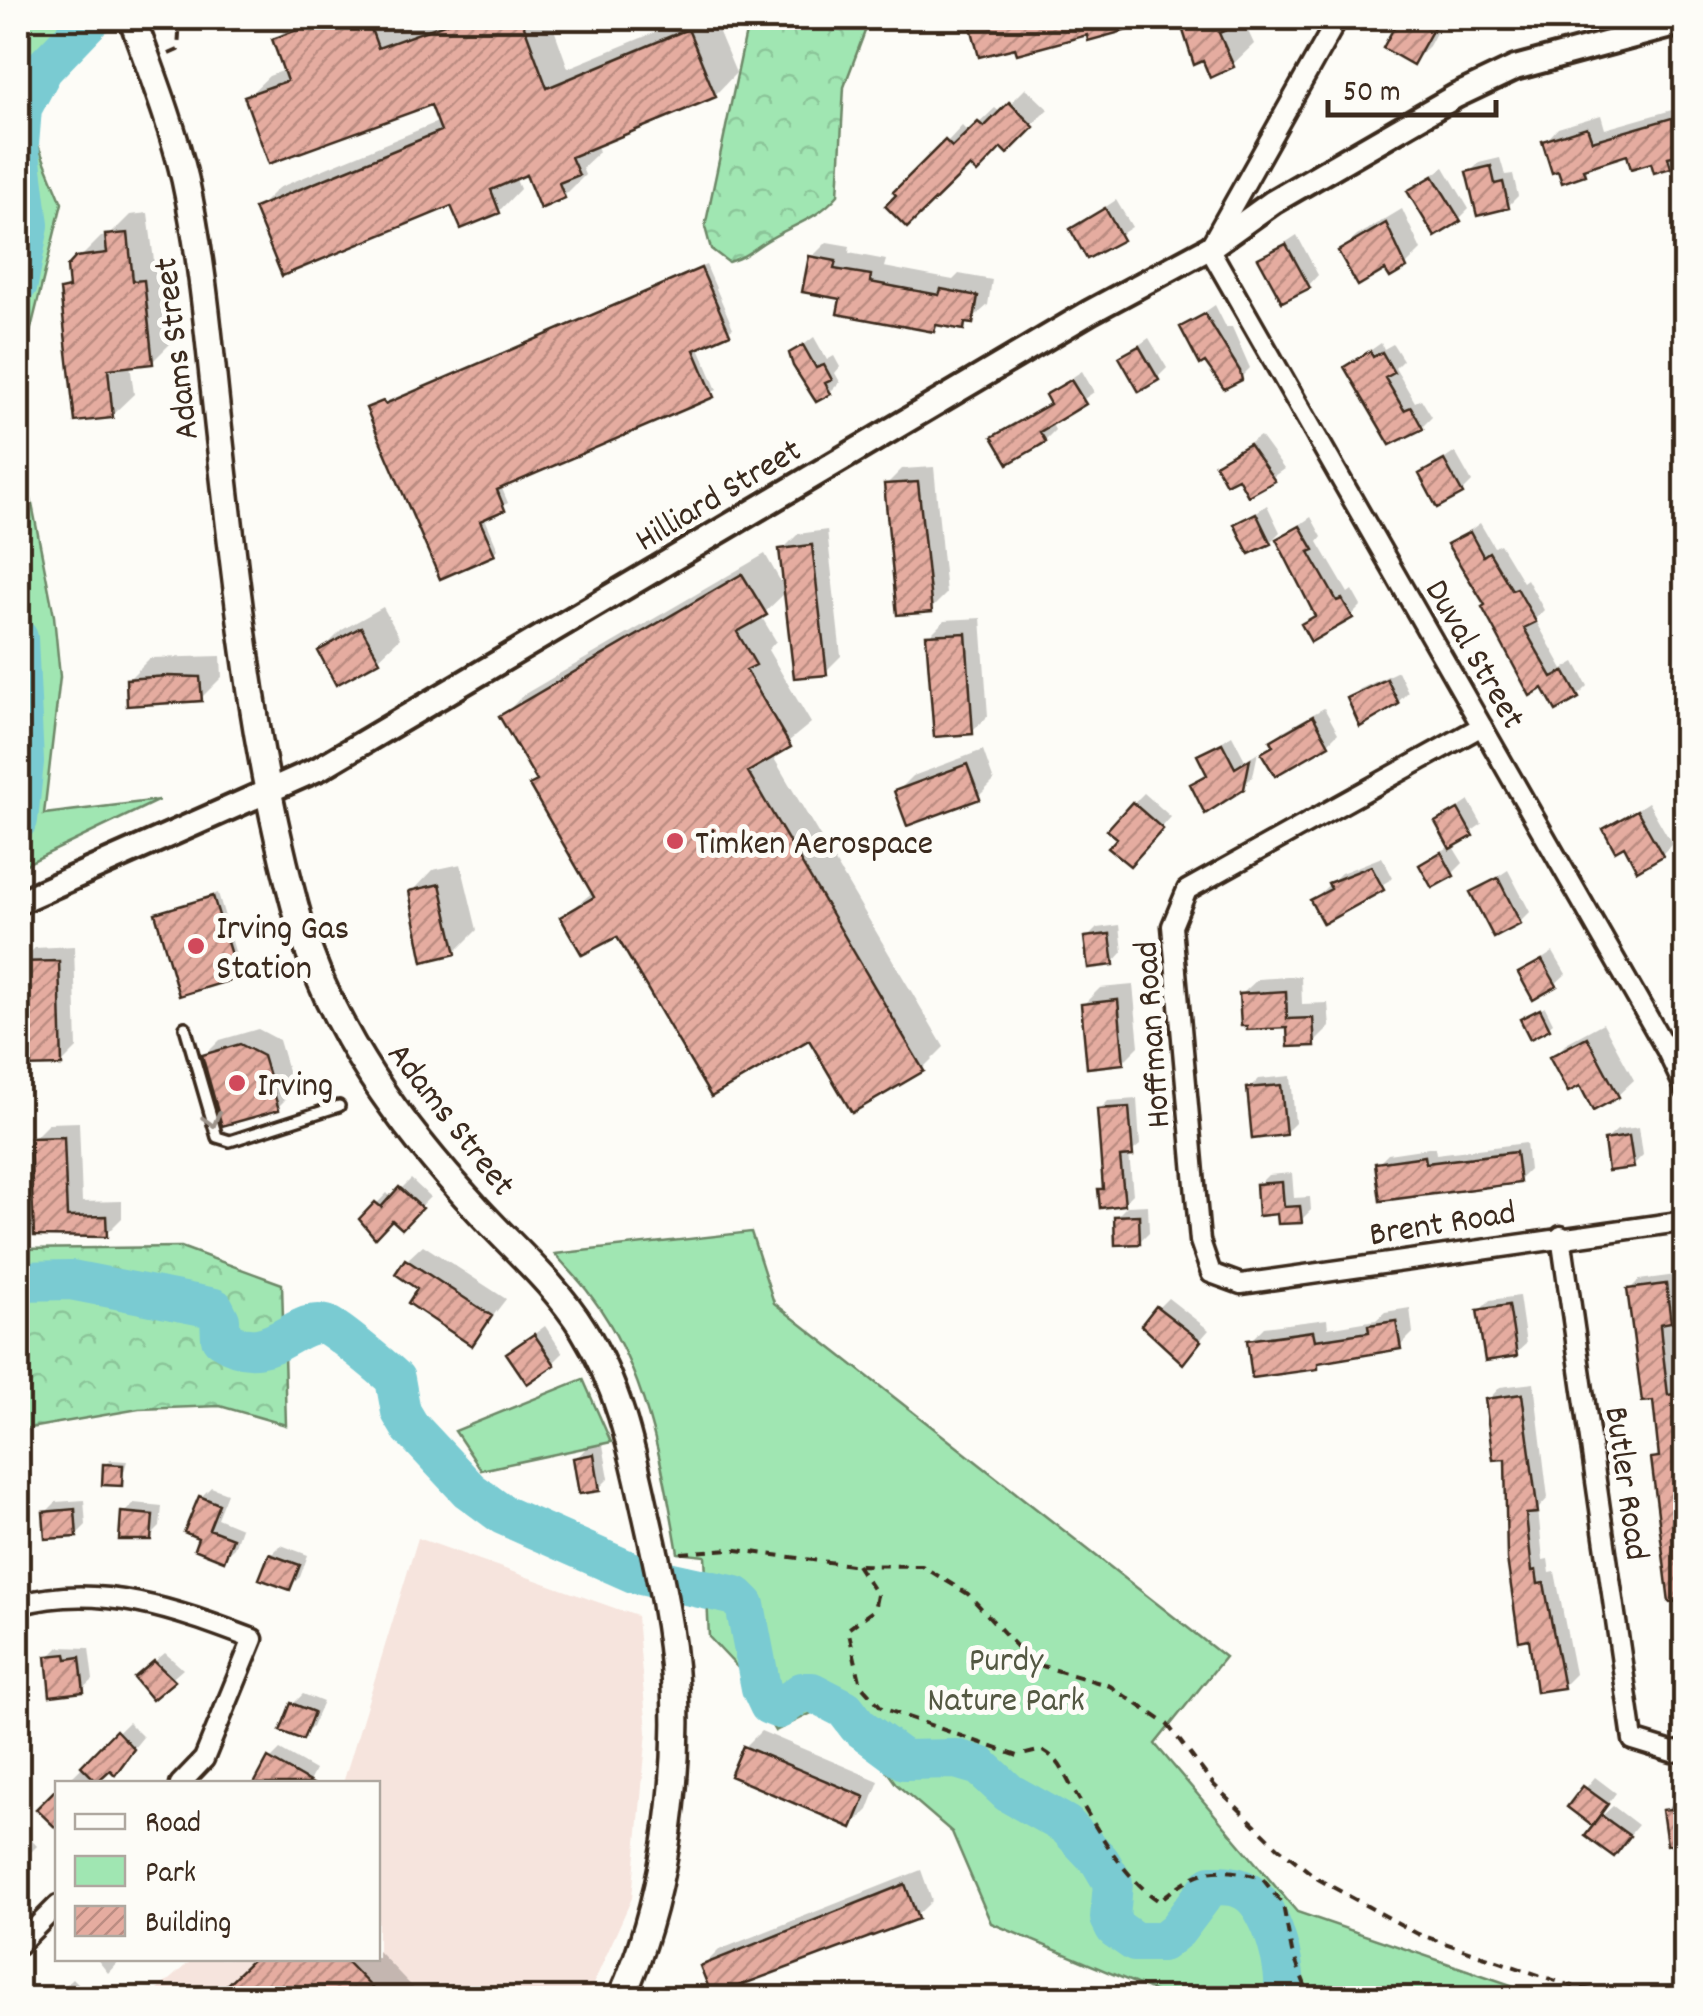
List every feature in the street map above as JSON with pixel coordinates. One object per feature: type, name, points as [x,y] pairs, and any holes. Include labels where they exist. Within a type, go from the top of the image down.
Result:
[{"type":"main road","name":"Adams Street","points":[[132,19],[172,130],[202,269],[236,582],[266,793],[316,978],[343,1032],[400,1120],[582,1326],[611,1381],[664,1569],[675,1684],[675,1754],[666,1834],[648,1917],[621,1998]]},
{"type":"street","points":[[1209,248],[1338,18]]},
{"type":"street","name":"Hilliard Street","points":[[18,902],[320,768],[1078,319],[1209,248],[1273,202],[1500,75],[1686,22]]},
{"type":"street","name":"Duval Street","points":[[1209,248],[1666,1048],[1686,1091]]},
{"type":"street","name":"Hoffman Road","points":[[1210,1273],[1200,1241],[1172,926],[1186,890],[1482,726]]},
{"type":"street","points":[[1666,1048],[1686,1038]]},
{"type":"street","name":"Brent Road","points":[[1210,1273],[1241,1284],[1686,1221]]},
{"type":"street","name":"Butler Road","points":[[1561,1236],[1633,1740],[1672,1752],[1686,1750]]},
{"type":"street","points":[[18,1605],[95,1595],[178,1610],[252,1639],[204,1759],[183,1781]]},
{"type":"street","points":[[18,1945],[55,1908]]},
{"type":"lane","points":[[184,1027],[217,1137],[230,1141],[339,1106]]},
{"type":"path","points":[[169,54],[178,50],[180,18]]},
{"type":"path","points":[[664,1569],[729,1549],[857,1564],[922,1566],[968,1594],[1032,1662],[1110,1686],[1167,1724],[1214,1785],[1278,1847],[1318,1879],[1418,1934],[1568,1985],[1631,1998]]},
{"type":"path","points":[[857,1564],[877,1595],[874,1610],[848,1628],[861,1685],[882,1708],[936,1731],[956,1731],[1018,1756],[1042,1750],[1061,1760],[1072,1790],[1113,1854],[1134,1884],[1159,1901],[1194,1874],[1209,1869],[1262,1878],[1283,1904],[1292,1952],[1310,1998]]},
{"type":"shaded area","points":[[418,1538],[637,1616],[647,1731],[632,1898],[587,1998],[148,1998],[191,1961],[380,1961],[380,1781],[344,1781]]},
{"type":"green space","points":[[18,18],[82,18],[27,119],[62,203],[24,357],[21,448],[54,616],[60,677],[44,814],[159,800],[18,868]]},
{"type":"green space","points":[[749,18],[870,18],[844,87],[838,195],[812,217],[728,262],[711,249],[705,227]]},
{"type":"green space","name":"Purdy Nature Park","points":[[751,1232],[774,1303],[1225,1657],[1155,1744],[1297,1912],[1549,1998],[1170,1998],[991,1923],[952,1832],[896,1784],[836,1701],[775,1731],[740,1670],[709,1637],[705,1556],[678,1553],[650,1419],[626,1354],[591,1296],[555,1254]]},
{"type":"green space","points":[[181,1247],[282,1284],[286,1425],[220,1406],[139,1409],[18,1430],[18,1249]]},
{"type":"green space","points":[[583,1379],[611,1442],[481,1470],[455,1431]]},
{"type":"building","points":[[331,18],[343,18],[344,23],[367,18],[378,48],[461,18],[521,18],[547,88],[688,29],[716,97],[571,157],[579,175],[559,183],[565,198],[540,209],[526,175],[491,190],[500,213],[461,229],[451,206],[282,276],[254,208],[441,131],[431,105],[269,164],[244,96],[287,81],[272,39]]},
{"type":"building","points":[[989,18],[1153,18],[1153,23],[1088,41],[1087,35],[1017,54],[1015,48],[979,57],[970,23]]},
{"type":"building","points":[[1179,18],[1220,18],[1226,30],[1219,33],[1234,67],[1210,78],[1203,61],[1194,65]]},
{"type":"building","points":[[1399,18],[1439,18],[1413,65],[1383,48]]},
{"type":"building","points":[[1009,102],[1034,127],[1007,154],[1001,148],[977,173],[970,166],[907,228],[885,206],[896,195],[893,192],[945,140],[952,147],[978,122],[984,127]]},
{"type":"building","points":[[1682,115],[1686,153],[1668,157],[1671,168],[1654,173],[1651,163],[1631,169],[1627,155],[1583,169],[1585,175],[1562,183],[1558,171],[1552,173],[1542,141],[1587,127],[1592,141]]},
{"type":"building","points":[[1491,166],[1495,184],[1503,182],[1509,208],[1477,216],[1466,172]]},
{"type":"building","points":[[1433,176],[1461,221],[1435,237],[1407,191]]},
{"type":"building","points":[[1105,208],[1123,240],[1087,259],[1070,229]]},
{"type":"building","points":[[1386,223],[1407,268],[1390,278],[1385,270],[1358,286],[1338,251]]},
{"type":"building","points":[[128,233],[133,281],[144,280],[153,364],[108,369],[113,418],[75,422],[60,290],[69,288],[67,267],[76,257],[107,253],[105,235]]},
{"type":"building","points":[[1286,244],[1310,288],[1282,302],[1258,258]]},
{"type":"building","points":[[809,256],[836,261],[834,269],[871,275],[870,282],[939,295],[941,289],[978,296],[973,324],[965,323],[964,330],[936,325],[934,332],[837,314],[840,299],[802,292]]},
{"type":"building","points":[[701,268],[730,334],[694,350],[714,397],[497,490],[505,510],[480,521],[495,555],[440,579],[366,408],[383,401],[385,404]]},
{"type":"building","points":[[1205,314],[1240,371],[1242,380],[1224,389],[1205,362],[1200,365],[1180,327]]},
{"type":"building","points":[[803,345],[816,368],[824,365],[832,380],[825,383],[831,394],[816,402],[789,353]]},
{"type":"building","points":[[1139,346],[1159,380],[1139,392],[1119,357]]},
{"type":"building","points":[[1370,351],[1373,357],[1382,352],[1394,373],[1385,378],[1404,410],[1411,407],[1423,429],[1390,445],[1344,367]]},
{"type":"building","points":[[1071,380],[1086,404],[1040,432],[1046,442],[1008,464],[992,437],[1050,404],[1045,395]]},
{"type":"building","points":[[1249,444],[1275,481],[1248,496],[1238,478],[1226,484],[1215,464]]},
{"type":"building","points":[[1444,460],[1463,494],[1437,508],[1419,474]]},
{"type":"building","points":[[918,482],[932,612],[897,615],[884,484]]},
{"type":"building","points":[[1256,513],[1271,544],[1249,554],[1234,524]]},
{"type":"building","points":[[1300,526],[1314,550],[1309,552],[1337,601],[1342,599],[1353,618],[1311,642],[1301,624],[1315,616],[1276,539]]},
{"type":"building","points":[[1470,532],[1483,556],[1489,552],[1512,590],[1517,588],[1536,622],[1524,628],[1552,677],[1564,671],[1579,698],[1556,711],[1543,688],[1530,696],[1482,607],[1485,605],[1447,544]]},
{"type":"building","points":[[812,545],[827,675],[794,678],[779,549]]},
{"type":"building","name":"Timken Aerospace","points":[[742,574],[767,615],[737,632],[756,665],[746,670],[791,747],[748,772],[924,1071],[852,1113],[809,1040],[711,1097],[617,937],[582,955],[560,917],[594,897],[529,785],[537,781],[499,716]]},
{"type":"building","points":[[361,627],[380,661],[336,685],[318,651]]},
{"type":"building","points":[[966,633],[973,734],[934,737],[926,635]]},
{"type":"building","points":[[200,677],[202,701],[127,706],[126,679]]},
{"type":"building","points":[[1387,679],[1399,704],[1360,727],[1347,698]]},
{"type":"building","points":[[1313,716],[1329,745],[1275,776],[1261,753],[1273,746],[1270,741]]},
{"type":"building","points":[[1222,743],[1235,768],[1250,759],[1244,789],[1205,814],[1190,784],[1207,775],[1197,755]]},
{"type":"building","points":[[967,764],[980,799],[907,826],[894,791]]},
{"type":"building","points":[[1132,802],[1163,829],[1130,866],[1108,848],[1117,838],[1107,830]]},
{"type":"building","points":[[1458,809],[1473,836],[1450,849],[1435,822]]},
{"type":"building","points":[[1637,810],[1663,856],[1637,871],[1624,846],[1615,851],[1603,829]]},
{"type":"building","points":[[1441,852],[1454,876],[1432,888],[1419,865]]},
{"type":"building","points":[[1371,866],[1384,890],[1323,924],[1310,900],[1331,889],[1328,883]]},
{"type":"building","points":[[1498,878],[1521,924],[1494,938],[1470,892]]},
{"type":"building","points":[[440,884],[456,954],[423,962],[409,891]]},
{"type":"building","name":"Irving Gas Station","points":[[213,896],[238,978],[179,996],[155,913]]},
{"type":"building","points":[[1110,934],[1114,965],[1088,968],[1084,937]]},
{"type":"building","points":[[1542,960],[1557,986],[1533,1000],[1518,973]]},
{"type":"building","points":[[59,961],[62,1066],[20,1067],[18,962]]},
{"type":"building","points":[[1286,991],[1287,1019],[1313,1018],[1315,1046],[1288,1047],[1287,1028],[1247,1030],[1247,1026],[1241,1026],[1239,994]]},
{"type":"building","points":[[1118,1000],[1124,1064],[1087,1068],[1081,1004]]},
{"type":"building","points":[[1540,1009],[1550,1029],[1530,1039],[1520,1019]]},
{"type":"building","points":[[1587,1037],[1619,1097],[1593,1111],[1580,1086],[1568,1092],[1549,1057]]},
{"type":"building","name":"Irving","points":[[240,1044],[263,1056],[279,1110],[222,1126],[202,1055]]},
{"type":"building","points":[[1281,1085],[1286,1135],[1252,1139],[1247,1088]]},
{"type":"building","points":[[1129,1107],[1133,1156],[1120,1157],[1125,1205],[1100,1208],[1098,1189],[1103,1189],[1097,1109]]},
{"type":"building","points":[[1629,1136],[1634,1168],[1608,1171],[1604,1140]]},
{"type":"building","points":[[64,1137],[67,1217],[106,1216],[107,1237],[34,1236],[30,1138]]},
{"type":"building","points":[[1516,1152],[1520,1183],[1380,1201],[1375,1163],[1425,1156],[1426,1163]]},
{"type":"building","points":[[1282,1182],[1284,1207],[1300,1206],[1302,1223],[1278,1224],[1277,1214],[1258,1216],[1256,1184]]},
{"type":"building","points":[[399,1187],[422,1208],[402,1229],[392,1220],[375,1238],[359,1219],[375,1202],[381,1207]]},
{"type":"building","points":[[1139,1215],[1140,1244],[1115,1245],[1114,1216]]},
{"type":"building","points":[[405,1259],[492,1316],[472,1346],[408,1303],[417,1289],[395,1274]]},
{"type":"building","points":[[1666,1284],[1671,1322],[1660,1324],[1661,1336],[1668,1395],[1680,1393],[1683,1421],[1677,1422],[1686,1491],[1686,1601],[1669,1602],[1651,1458],[1659,1457],[1653,1401],[1642,1402],[1627,1289]]},
{"type":"building","points":[[1509,1305],[1517,1356],[1485,1361],[1477,1310]]},
{"type":"building","points":[[1156,1306],[1201,1341],[1183,1364],[1141,1325]]},
{"type":"building","points":[[1396,1321],[1401,1349],[1318,1363],[1318,1369],[1252,1378],[1247,1340],[1313,1331],[1315,1340],[1369,1332],[1368,1325]]},
{"type":"building","points":[[534,1334],[555,1365],[527,1384],[506,1353]]},
{"type":"building","points":[[1522,1394],[1538,1513],[1526,1514],[1532,1571],[1536,1570],[1538,1584],[1544,1583],[1564,1688],[1536,1692],[1529,1639],[1519,1641],[1507,1559],[1505,1459],[1493,1460],[1485,1399]]},
{"type":"building","points":[[594,1454],[600,1491],[579,1494],[573,1458]]},
{"type":"building","points":[[103,1464],[123,1465],[122,1486],[102,1485]]},
{"type":"building","points":[[199,1496],[219,1504],[209,1529],[233,1538],[224,1561],[194,1549],[198,1538],[184,1532]]},
{"type":"building","points":[[75,1509],[77,1537],[45,1539],[43,1512]]},
{"type":"building","points":[[121,1512],[153,1515],[151,1540],[119,1540]]},
{"type":"building","points":[[269,1554],[300,1565],[290,1590],[259,1579]]},
{"type":"building","points":[[66,1654],[67,1659],[80,1657],[84,1692],[50,1696],[46,1656]]},
{"type":"building","points":[[154,1661],[175,1681],[152,1700],[134,1678]]},
{"type":"building","points":[[291,1703],[314,1712],[303,1740],[280,1731]]},
{"type":"building","points":[[116,1730],[134,1749],[115,1775],[110,1770],[98,1781],[81,1766]]},
{"type":"building","points":[[743,1746],[865,1797],[852,1828],[730,1776]]},
{"type":"building","points":[[268,1758],[308,1781],[256,1781]]},
{"type":"building","points":[[1583,1786],[1608,1804],[1592,1826],[1567,1807]]},
{"type":"building","points":[[55,1790],[55,1827],[36,1809]]},
{"type":"building","points":[[1686,1807],[1686,1843],[1667,1845],[1662,1810]]},
{"type":"building","points":[[1601,1815],[1630,1836],[1614,1857],[1585,1836]]},
{"type":"building","points":[[905,1884],[918,1919],[712,1996],[700,1966]]},
{"type":"building","points":[[251,1961],[346,1961],[382,1998],[213,1998]]},
{"type":"waterway","points":[[18,284],[29,225],[19,145],[22,108],[43,69],[92,18]]},
{"type":"waterway","points":[[18,638],[24,762],[18,820]]},
{"type":"waterway","points":[[18,1281],[71,1280],[214,1308],[220,1320],[221,1338],[238,1346],[267,1346],[314,1324],[331,1327],[395,1379],[401,1412],[410,1427],[469,1490],[503,1515],[636,1574],[736,1596],[745,1605],[761,1688],[769,1705],[779,1709],[802,1692],[812,1692],[845,1709],[858,1726],[904,1760],[956,1759],[980,1766],[1009,1793],[1066,1825],[1100,1861],[1113,1883],[1110,1918],[1115,1928],[1135,1942],[1162,1942],[1177,1930],[1211,1885],[1246,1891],[1258,1902],[1272,1927],[1283,1973],[1283,1998]]},
{"type":"place","name":"Timken Aerospace","points":[[675,841]]},
{"type":"place","name":"Irving Gas Station","points":[[196,946]]},
{"type":"place","name":"Irving","points":[[237,1083]]}]
